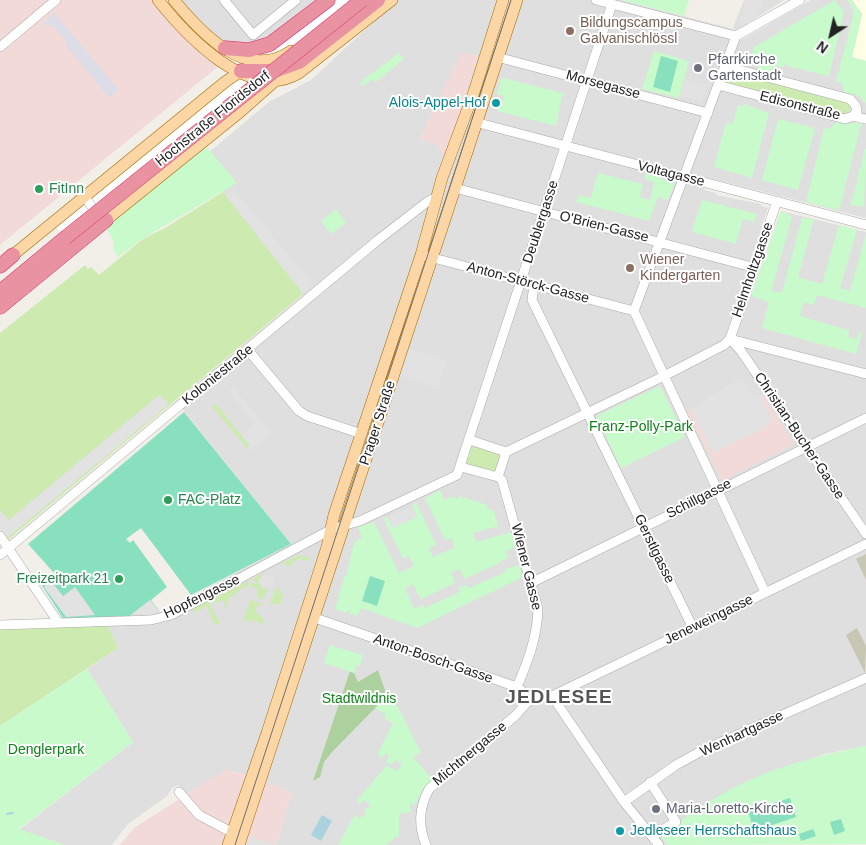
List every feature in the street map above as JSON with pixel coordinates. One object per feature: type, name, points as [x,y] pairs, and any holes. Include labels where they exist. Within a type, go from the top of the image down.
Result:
[{"type":"highway","points":[[222,54],[249,50],[270,44],[328,0]]},
{"type":"highway","name":"Hochstraße Floridsdorf","points":[[62,235],[348,0]]},
{"type":"highway","name":"Hochstraße Floridsdorf","points":[[62,235],[362,0]]},
{"type":"highway","points":[[252,68],[280,70],[299,62],[378,0]]},
{"type":"highway","points":[[0,307],[106,220]]},
{"type":"highway","points":[[0,281],[62,235]]},
{"type":"highway","points":[[0,292],[62,235]]},
{"type":"highway","points":[[0,266],[14,255]]},
{"type":"main road","points":[[158,0],[198,44],[252,68],[274,82]]},
{"type":"main road","points":[[174,0],[222,54],[226,69],[225,82]]},
{"type":"main road","points":[[14,255],[225,82],[252,68],[285,55],[355,0]]},
{"type":"main road","points":[[106,220],[274,82],[288,79],[299,73],[392,0]]},
{"type":"main road","name":"Prager Straße","points":[[228,845],[344,527],[372,441],[427,256],[437,197],[503,0]]},
{"type":"main road","name":"Prager Straße","points":[[239,845],[310,616],[334,515],[427,256],[455,188],[475,122],[517,0]]},
{"type":"main road","points":[[251,102],[252,68]]},
{"type":"main road","points":[[437,197],[455,188]]},
{"type":"main road","points":[[362,434],[372,441]]},
{"type":"street","points":[[0,47],[56,0]]},
{"type":"street","points":[[224,0],[253,35],[296,0]]},
{"type":"street","points":[[596,0],[736,36]]},
{"type":"street","points":[[765,592],[634,311],[736,36],[800,0]]},
{"type":"street","name":"Deublergasse","points":[[461,467],[612,4]]},
{"type":"street","name":"Morsegasse","points":[[497,57],[708,113]]},
{"type":"street","name":"Edisonstraße","points":[[725,66],[850,99],[856,106],[866,109]]},
{"type":"street","name":"Edisonstraße","points":[[718,85],[845,119],[853,116],[866,118]]},
{"type":"street","name":"Edisonstraße","points":[[853,116],[857,111],[856,106]]},
{"type":"street","name":"Voltagasse","points":[[475,122],[866,225]]},
{"type":"street","name":"O'Brien-Gasse","points":[[455,188],[752,267]]},
{"type":"street","points":[[84,196],[85,200],[100,217],[106,220]]},
{"type":"street","name":"Koloniestraße","points":[[0,555],[378,240],[427,202],[437,197]]},
{"type":"street","name":"Helmholtzgasse","points":[[730,339],[752,267],[777,201]]},
{"type":"street","name":"Anton-Störck-Gasse","points":[[427,256],[634,311]]},
{"type":"street","points":[[534,284],[532,300],[587,413]]},
{"type":"street","points":[[470,440],[506,452],[664,376],[724,345],[730,339],[866,374]]},
{"type":"street","name":"Christian-Bucher-Gasse","points":[[730,339],[741,351],[866,534]]},
{"type":"street","points":[[248,350],[299,411],[307,416],[362,434]]},
{"type":"street","name":"Gerstlgasse","points":[[587,413],[693,628]]},
{"type":"street","name":"Schillgasse","points":[[532,582],[866,418]]},
{"type":"street","points":[[461,467],[498,477],[506,452]]},
{"type":"street","name":"Hopfengasse","points":[[0,625],[151,620],[171,614],[332,529],[344,527],[457,475],[461,467]]},
{"type":"street","name":"Wiener Gasse","points":[[498,477],[502,480],[532,582],[538,610],[537,632],[531,654],[516,688]]},
{"type":"street","points":[[0,536],[58,622]]},
{"type":"street","name":"Jeneweingasse","points":[[552,696],[866,544]]},
{"type":"street","name":"Anton-Bosch-Gasse","points":[[310,616],[516,688],[532,698]]},
{"type":"street","name":"Wenhartgasse","points":[[624,802],[650,782],[705,749],[866,678]]},
{"type":"street","points":[[532,698],[552,696],[624,802],[658,845]]},
{"type":"street","name":"Michtnergasse","points":[[426,845],[420,816],[422,803],[429,789],[515,716],[532,698]]},
{"type":"street","points":[[650,782],[676,822],[652,836]]},
{"type":"street","points":[[178,792],[199,815],[233,833]]},
{"type":"shaded area","points":[[0,0],[154,0],[220,65],[0,245]]},
{"type":"shaded area","points":[[180,0],[320,0],[276,36],[251,44],[224,42],[214,36]]},
{"type":"shaded area","points":[[397,0],[621,0],[733,29],[741,40],[811,0],[866,0],[866,218],[693,174],[705,190],[716,193],[716,195],[761,204],[761,206],[768,208],[762,225],[752,292],[781,211],[866,232],[866,746],[825,754],[750,780],[660,834],[668,845],[276,845],[292,792],[241,773],[231,772],[184,795],[178,785],[172,788],[167,796],[128,824],[112,845],[65,845],[19,830],[133,742],[87,669],[118,648],[107,624],[150,600],[160,612],[291,544],[176,401],[303,295],[237,194],[223,192],[201,159],[269,102],[311,80]],"holes":[[[462,53],[478,57],[440,146],[420,139]],[[742,378],[753,397],[687,412]]]},
{"type":"shaded area","points":[[744,0],[784,0],[737,30],[733,28]]},
{"type":"shaded area","points":[[746,0],[764,0],[757,17],[743,26],[737,23]]},
{"type":"shaded area","points":[[852,0],[866,0],[866,61],[852,57],[862,14]]},
{"type":"shaded area","points":[[54,13],[119,90],[109,98],[65,44],[67,42],[54,26],[42,24]]},
{"type":"shaded area","points":[[462,52],[478,57],[446,154],[439,151],[440,146],[420,139]]},
{"type":"shaded area","points":[[684,79],[707,85],[702,102],[680,96]]},
{"type":"shaded area","points":[[223,192],[237,193],[314,285],[303,294]]},
{"type":"shaded area","points":[[409,348],[447,361],[437,388],[400,376]]},
{"type":"shaded area","points":[[742,378],[753,397],[762,394],[794,444],[722,481],[687,412]]},
{"type":"shaded area","points":[[742,378],[753,397],[760,395],[772,420],[763,429],[713,453],[691,409]]},
{"type":"shaded area","points":[[233,387],[271,432],[249,451],[247,448],[250,445],[241,435],[255,423],[228,391]]},
{"type":"shaded area","points":[[159,395],[169,404],[7,538],[0,530],[0,510],[9,520]]},
{"type":"shaded area","points":[[412,506],[417,517],[393,528],[388,518]]},
{"type":"shaded area","points":[[866,554],[866,580],[856,559]]},
{"type":"shaded area","points":[[266,573],[268,577],[272,575],[276,582],[263,589],[258,581]]},
{"type":"shaded area","points":[[51,581],[63,596],[75,587],[95,615],[66,617],[44,587]]},
{"type":"shaded area","points":[[150,600],[160,612],[151,616],[128,617]]},
{"type":"shaded area","points":[[857,628],[866,646],[865,673],[846,635]]},
{"type":"shaded area","points":[[228,768],[233,773],[241,773],[292,792],[276,845],[120,845],[134,828]]},
{"type":"shaded area","points":[[249,836],[275,845],[246,845]]},
{"type":"green space","points":[[621,0],[689,0],[684,16]]},
{"type":"green space","points":[[835,0],[844,12],[829,76],[787,66],[785,63],[783,67],[773,67],[768,73],[758,70],[757,62],[750,59],[754,47]]},
{"type":"green space","points":[[847,0],[851,0],[862,14],[852,57],[866,61],[866,104],[860,96],[844,93],[842,83],[836,81],[853,17],[853,10]]},
{"type":"green space","points":[[654,51],[689,61],[679,98],[642,89]]},
{"type":"green space","points":[[399,53],[404,59],[376,82],[373,79],[362,86],[359,83]]},
{"type":"green space","points":[[661,56],[678,61],[670,92],[653,87]]},
{"type":"green space","points":[[729,71],[845,100],[851,106],[847,115],[727,85],[725,82]]},
{"type":"green space","points":[[504,78],[566,94],[562,96],[556,126],[497,111],[498,107],[501,107],[504,96],[497,94],[501,79]]},
{"type":"green space","points":[[744,104],[769,113],[752,178],[714,167],[726,123],[733,124],[738,105],[743,106]]},
{"type":"green space","points":[[778,119],[815,128],[798,190],[762,180]]},
{"type":"green space","points":[[837,121],[847,124],[862,122],[839,210],[806,202],[824,128],[830,129]]},
{"type":"green space","points":[[204,144],[237,183],[142,239],[118,257],[114,251],[113,240],[106,228]]},
{"type":"green space","points":[[864,149],[866,149],[864,207],[850,205],[855,191],[854,187],[856,188],[859,168],[861,168]]},
{"type":"green space","points":[[598,173],[643,184],[640,197],[650,200],[654,182],[645,179],[646,174],[675,182],[668,200],[658,197],[649,221],[576,202],[579,195],[591,198]]},
{"type":"green space","points":[[223,192],[237,193],[314,285],[8,540],[0,530],[0,333],[85,265],[88,269],[91,267],[99,275],[143,239],[165,228]]},
{"type":"green space","points":[[702,200],[757,214],[754,222],[743,219],[736,244],[692,232]]},
{"type":"green space","points":[[336,209],[346,223],[331,234],[321,221]]},
{"type":"green space","points":[[781,211],[792,216],[772,289],[774,292],[782,292],[802,218],[814,219],[798,277],[822,284],[839,225],[857,230],[840,288],[850,291],[866,234],[866,308],[817,295],[814,305],[804,302],[800,316],[848,330],[850,328],[848,337],[857,339],[860,331],[862,333],[856,354],[762,328],[769,302],[751,296]]},
{"type":"green space","name":"Franz-Polly-Park","points":[[660,386],[685,437],[621,468],[596,416]]},
{"type":"green space","points":[[216,404],[250,446],[247,448],[212,407]]},
{"type":"green space","name":"FAC-Platz","points":[[184,412],[291,544],[191,595],[141,528],[126,539],[130,543],[133,540],[167,587],[151,600],[160,612],[151,616],[64,620],[41,584],[54,573],[28,544]]},
{"type":"green space","points":[[476,446],[500,454],[500,464],[494,472],[469,466],[466,462],[470,448]]},
{"type":"green space","points":[[440,490],[444,500],[451,497],[458,499],[459,496],[488,505],[487,508],[494,511],[498,526],[473,533],[476,542],[511,532],[515,548],[506,551],[508,558],[502,560],[502,562],[464,579],[460,569],[451,573],[455,583],[421,599],[413,584],[405,588],[414,609],[423,605],[425,608],[460,592],[458,588],[466,585],[469,588],[506,572],[505,569],[520,565],[521,578],[417,628],[361,608],[357,616],[350,614],[348,610],[346,613],[335,609],[354,543],[362,537],[358,527],[374,522],[399,573],[414,566],[409,556],[403,559],[383,517],[388,518],[393,528],[417,516],[412,506],[416,502],[436,545],[429,548],[433,557],[454,548],[452,538],[445,540],[425,498]]},
{"type":"green space","points":[[300,555],[311,558],[310,561],[300,559],[293,562],[291,567],[282,563]]},
{"type":"green space","points":[[260,574],[263,579],[259,581],[268,590],[263,597],[265,600],[257,598],[258,589],[250,586],[251,582],[258,583],[252,580]]},
{"type":"green space","points":[[370,576],[385,581],[377,606],[362,601]]},
{"type":"green space","points":[[248,581],[248,586],[240,589],[234,596],[230,596],[225,611],[224,600],[214,603],[212,599]]},
{"type":"green space","points":[[280,586],[279,593],[284,594],[280,604],[270,604],[274,592]]},
{"type":"green space","points":[[250,600],[264,604],[257,606],[255,611],[258,615],[262,616],[265,624],[250,620],[249,623],[244,619]]},
{"type":"green space","points":[[208,601],[219,625],[214,624],[207,606],[195,613],[193,609]]},
{"type":"green space","points":[[107,624],[118,648],[0,726],[0,629]]},
{"type":"green space","points":[[330,645],[363,655],[360,666],[356,665],[354,673],[324,663]]},
{"type":"green space","name":"Denglerpark","points":[[87,669],[133,742],[19,829],[65,845],[0,845],[0,726]]},
{"type":"green space","name":"Stadtwildnis","points":[[378,670],[387,696],[332,752],[324,762],[320,777],[313,781],[350,671],[354,673],[358,682]]},
{"type":"green space","points":[[387,696],[398,707],[421,752],[413,757],[432,779],[423,789],[414,807],[412,803],[410,805],[411,812],[399,814],[399,837],[395,837],[390,843],[389,841],[387,845],[338,845],[355,814],[359,819],[366,814],[364,810],[370,806],[365,800],[359,804],[357,800],[387,765],[396,771],[402,765],[395,760],[392,765],[386,762],[389,756],[385,753],[382,759],[378,753],[393,723],[385,719],[386,715],[375,708]]},
{"type":"green space","points":[[866,746],[866,844],[668,845],[659,834],[716,798],[752,779],[780,768]]},
{"type":"green space","points":[[790,798],[796,817],[754,831],[748,811]]},
{"type":"green space","points":[[841,819],[845,831],[834,835],[830,822]]},
{"type":"green space","points":[[813,829],[816,836],[801,841],[799,834]]},
{"type":"water","points":[[322,815],[332,821],[321,841],[311,835]]},
{"type":"pier","points":[[336,0],[372,0],[69,243],[55,226]]},
{"type":"waterway","points":[[7,814],[13,813]]},
{"type":"tram line","points":[[235,845],[511,0]]},
{"type":"place","name":"Bildungscampus Galvanischlössl","points":[[570,31]]},
{"type":"place","name":"Pfarrkirche Gartenstadt","points":[[698,68]]},
{"type":"place","name":"Alois-Appel-Hof","points":[[496,103]]},
{"type":"place","name":"FitInn","points":[[39,189]]},
{"type":"place","name":"Wiener Kindergarten","points":[[630,268]]},
{"type":"place","name":"FAC-Platz","points":[[168,500]]},
{"type":"place","name":"Freizeitpark 21","points":[[119,579]]},
{"type":"place","name":"Maria-Loretto-Kirche","points":[[656,809]]},
{"type":"place","name":"Jedleseer Herrschaftshaus","points":[[620,831]]},
{"type":"district","name":"JEDLESEE","points":[[559,698]]}]
